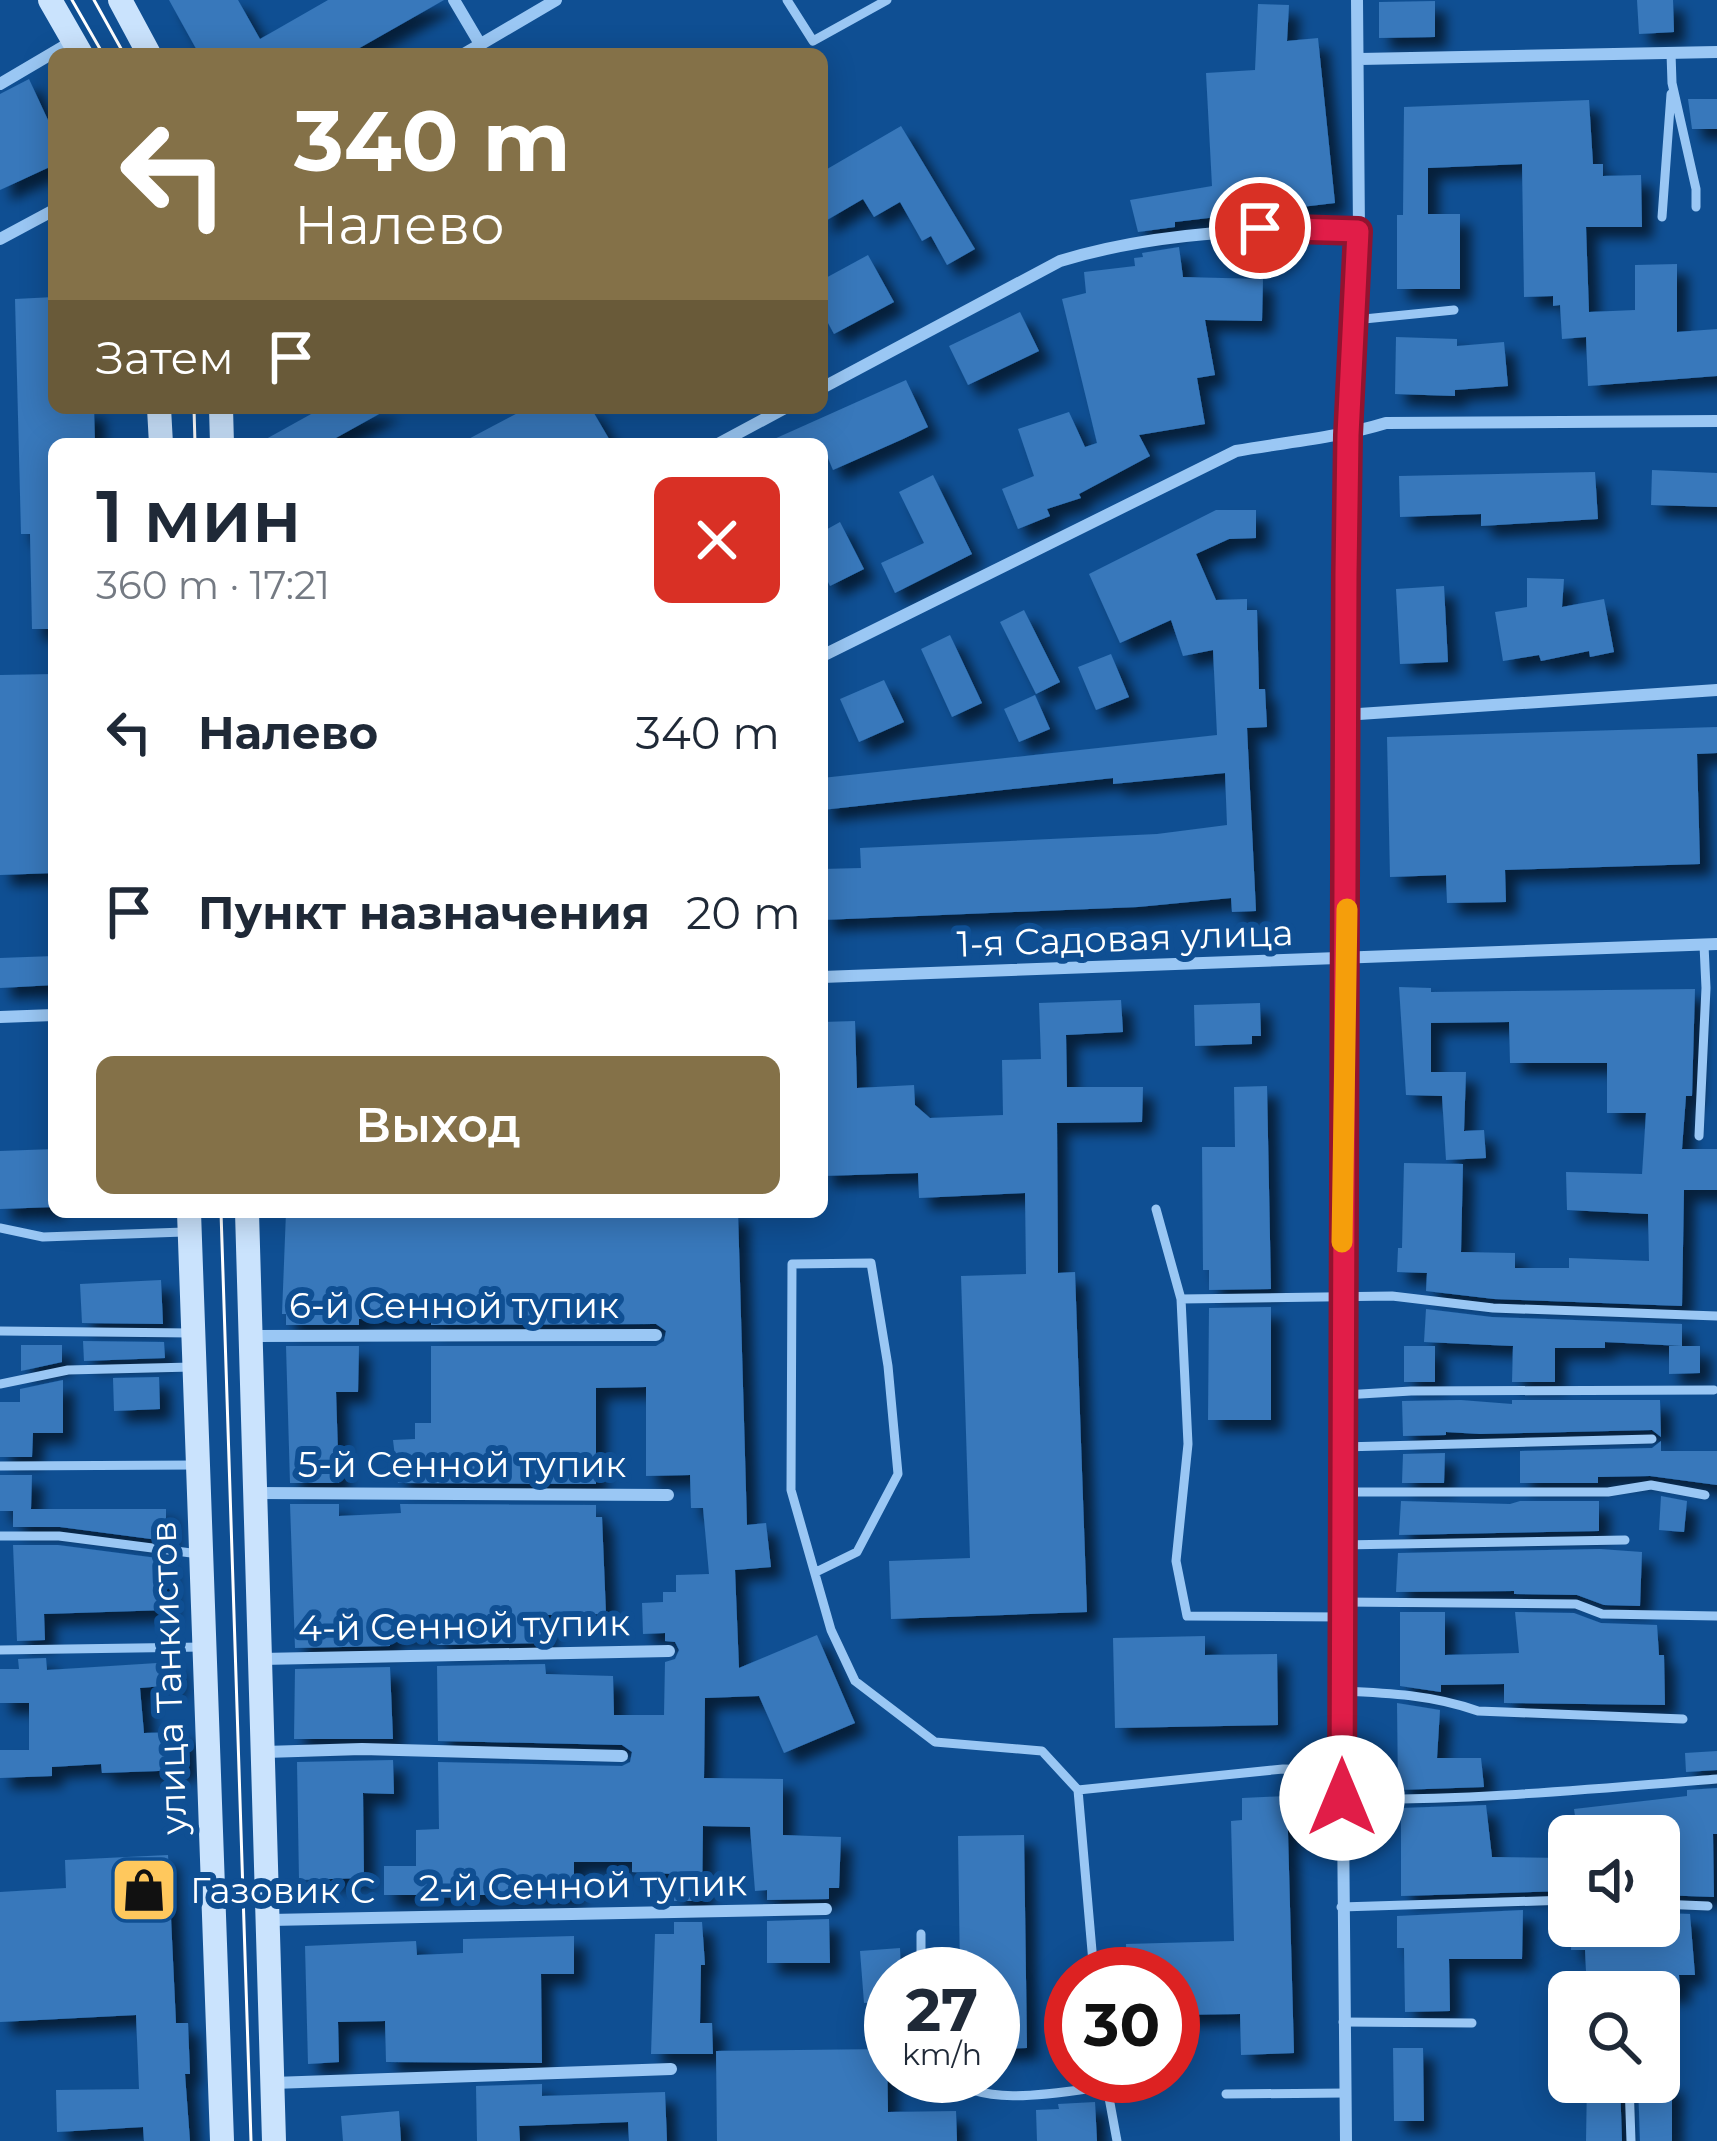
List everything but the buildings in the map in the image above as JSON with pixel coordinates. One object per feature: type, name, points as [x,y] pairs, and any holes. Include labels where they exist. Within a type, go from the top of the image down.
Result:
[{"type":"main road","points":[[50,0],[78,47]]},
{"type":"main road","points":[[121,0],[146,48]]},
{"type":"main road","points":[[247,1218],[274,2141]]},
{"type":"main road","name":"улица Танкистов","points":[[189,1222],[222,2141]]},
{"type":"street","points":[[454,0],[480,44]]},
{"type":"street","points":[[474,48],[556,0]]},
{"type":"street","points":[[1346,2141],[1341,1907],[1341,1299],[1347,958],[1344,715],[1348,435],[1358,231],[1357,0]]},
{"type":"street","points":[[1360,59],[1717,52]]},
{"type":"street","points":[[0,83],[48,61]]},
{"type":"street","points":[[0,239],[48,213]]},
{"type":"street","points":[[828,385],[1060,261],[1090,252],[1260,228],[1358,231]]},
{"type":"street","points":[[729,438],[774,414]]},
{"type":"street","points":[[828,653],[1236,451],[1348,435],[1386,423],[1717,422]]},
{"type":"street","points":[[1344,715],[1717,690]]},
{"type":"street","name":"1-я Садовая улица","points":[[828,977],[1710,945]]},
{"type":"street","points":[[0,1017],[48,1015]]},
{"type":"street","name":"6-й Сенной тупик","points":[[251,1336],[656,1335]]},
{"type":"street","name":"5-й Сенной тупик","points":[[255,1493],[668,1495]]},
{"type":"street","name":"4-й Сенной тупик","points":[[261,1659],[669,1651]]},
{"type":"street","points":[[265,1752],[362,1749],[622,1756]]},
{"type":"street","name":"2-й Сенной тупик","points":[[270,1920],[826,1909]]},
{"type":"street","points":[[273,2083],[671,2068]]},
{"type":"lane","points":[[787,0],[812,41],[887,0]]},
{"type":"lane","points":[[1662,217],[1671,53]]},
{"type":"lane","points":[[1672,83],[1696,207]]},
{"type":"lane","points":[[1354,320],[1454,310]]},
{"type":"lane","points":[[1699,1136],[1710,945]]},
{"type":"lane","points":[[1156,1209],[1181,1299],[1188,1444],[1176,1561],[1187,1616],[1576,1604],[1602,1614],[1717,1616]]},
{"type":"lane","points":[[0,1228],[43,1237],[189,1222]]},
{"type":"lane","points":[[816,1572],[857,1552],[898,1474],[872,1263],[792,1264],[791,1490],[831,1630],[855,1681],[935,1742],[1042,1751],[1078,1790],[1092,1947]]},
{"type":"lane","points":[[1181,1299],[1392,1296],[1493,1308],[1717,1316]]},
{"type":"lane","points":[[0,1331],[191,1333]]},
{"type":"lane","points":[[0,1384],[68,1370],[192,1367]]},
{"type":"lane","points":[[1344,1395],[1714,1390]]},
{"type":"lane","points":[[1342,1447],[1652,1438]]},
{"type":"lane","points":[[0,1466],[196,1465]]},
{"type":"lane","points":[[1342,1492],[1607,1492],[1651,1485],[1705,1495]]},
{"type":"lane","points":[[0,1536],[59,1537],[199,1554]]},
{"type":"lane","points":[[1342,1545],[1625,1540]]},
{"type":"lane","points":[[0,1650],[203,1647]]},
{"type":"lane","points":[[1342,1691],[1405,1693],[1478,1712],[1683,1719]]},
{"type":"lane","points":[[1078,1790],[1283,1769],[1341,1770]]},
{"type":"lane","points":[[1342,1798],[1435,1801],[1500,1792],[1717,1779]]},
{"type":"lane","points":[[1341,1907],[1548,1901]]},
{"type":"lane","points":[[1680,1905],[1708,1906]]},
{"type":"lane","points":[[921,1934],[921,1947]]},
{"type":"lane","points":[[1342,2022],[1472,2023]]},
{"type":"lane","points":[[1226,2094],[1345,2093]]},
{"type":"lane","points":[[1110,2103],[1117,2141]]},
{"type":"lane","points":[[1630,2103],[1631,2141]]},
{"type":"tram line","points":[[72,0],[100,48]]},
{"type":"tram line","points":[[94,0],[121,48]]},
{"type":"tram line","points":[[194,414],[195,438]]},
{"type":"tram line","points":[[221,1218],[251,2141]]},
{"type":"slow traffic","points":[[1342,1242],[1347,909]]},
{"type":"place","name":"Газовик С","points":[[144,1890]]},
{"type":"route","points":[[1260,228],[1358,231],[1348,435],[1344,715],[1342,1798]]}]
